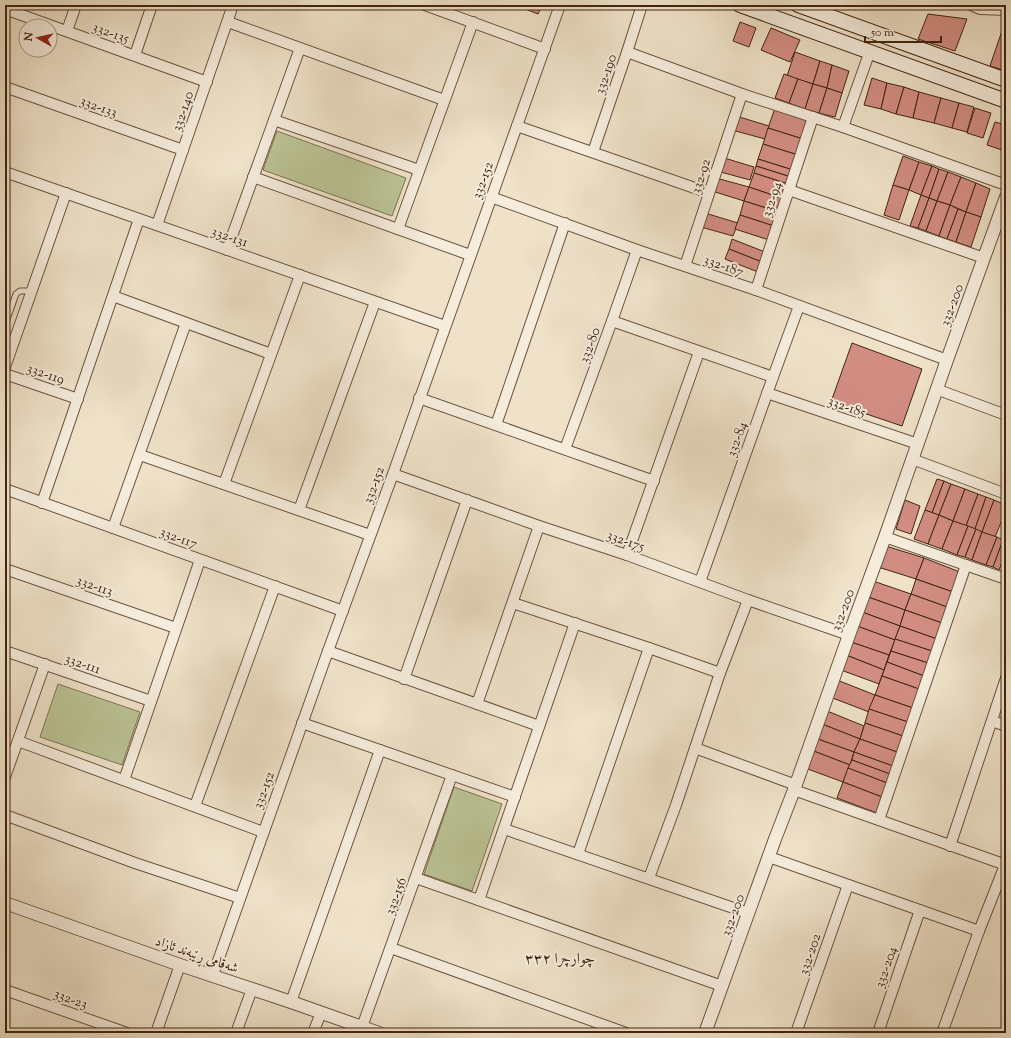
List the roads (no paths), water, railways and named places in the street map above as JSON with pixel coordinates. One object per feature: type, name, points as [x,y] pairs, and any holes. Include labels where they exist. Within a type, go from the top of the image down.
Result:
[{"type":"main road","points":[[740,5],[1006,101]]},
{"type":"main road","points":[[798,5],[1006,80]]},
{"type":"street","points":[[67,31],[76,5]]},
{"type":"street","points":[[135,55],[152,5]]},
{"type":"street","name":"332-140","points":[[158,225],[233,5]]},
{"type":"street","points":[[425,5],[442,8],[473,22],[545,49]]},
{"type":"street","name":"332-152","points":[[213,975],[560,5]]},
{"type":"street","name":"332-190","points":[[593,152],[642,5]]},
{"type":"street","points":[[971,5],[980,9],[1006,10]]},
{"type":"street","name":"332-135","points":[[5,9],[207,82]]},
{"type":"street","points":[[228,22],[444,100]]},
{"type":"street","points":[[398,229],[473,22]]},
{"type":"street","points":[[227,250],[300,48]]},
{"type":"street","points":[[843,127],[870,51]]},
{"type":"street","points":[[627,52],[742,94],[843,127],[1006,185]]},
{"type":"street","name":"332-133","points":[[5,87],[183,150]]},
{"type":"street","name":"332-92","points":[[685,266],[742,94]]},
{"type":"street","name":"332-94","points":[[756,290],[813,117]]},
{"type":"street","points":[[274,120],[419,170]]},
{"type":"street","points":[[517,126],[709,193]]},
{"type":"street","name":"332-131","points":[[5,172],[445,326]]},
{"type":"street","points":[[253,177],[470,255]]},
{"type":"street","points":[[789,190],[984,258]]},
{"type":"street","points":[[5,367],[66,193]]},
{"type":"street","name":"332-187","points":[[491,197],[637,250],[756,290],[947,360]]},
{"type":"street","name":"332-200","points":[[705,1033],[795,787],[918,444],[936,389],[1006,197]]},
{"type":"street","points":[[42,503],[139,219]]},
{"type":"street","points":[[496,425],[565,223]]},
{"type":"street","name":"332-80","points":[[565,449],[637,250]]},
{"type":"street","points":[[224,484],[300,276]]},
{"type":"street","points":[[113,296],[271,354]]},
{"type":"street","points":[[299,510],[375,302]]},
{"type":"street","name":"332-84","points":[[700,582],[799,306]]},
{"type":"street","points":[[612,321],[773,377]]},
{"type":"street","points":[[113,528],[186,323]]},
{"type":"street","points":[[627,555],[699,352]]},
{"type":"street","name":"332-119","points":[[5,374],[78,399]]},
{"type":"street","points":[[936,389],[1006,414]]},
{"type":"street","name":"332-185","points":[[767,393],[918,444]]},
{"type":"street","points":[[420,398],[654,481]]},
{"type":"street","points":[[140,455],[370,534]]},
{"type":"street","points":[[912,459],[1006,494]]},
{"type":"street","name":"332-175","points":[[393,474],[539,526],[627,555],[748,600],[849,635]]},
{"type":"street","name":"332-117","points":[[5,489],[342,611]]},
{"type":"street","points":[[404,678],[467,500]]},
{"type":"street","points":[[477,704],[539,526]]},
{"type":"street","points":[[885,537],[1006,579]]},
{"type":"street","points":[[124,780],[200,560]]},
{"type":"street","points":[[879,820],[966,565]]},
{"type":"street","name":"332-113","points":[[5,569],[176,628]]},
{"type":"street","points":[[195,806],[275,586]]},
{"type":"street","points":[[649,878],[676,805],[720,673],[748,600]]},
{"type":"street","points":[[513,603],[720,673]]},
{"type":"street","points":[[479,900],[575,623]]},
{"type":"street","points":[[578,854],[649,648]]},
{"type":"street","name":"332-111","points":[[5,651],[151,701]]},
{"type":"street","points":[[328,651],[539,726]]},
{"type":"street","points":[[5,777],[45,664]]},
{"type":"street","points":[[950,846],[1006,678]]},
{"type":"street","points":[[992,721],[1006,726]]},
{"type":"street","points":[[302,723],[514,798]]},
{"type":"street","points":[[18,741],[263,832]]},
{"type":"street","points":[[695,748],[879,820],[1005,865],[942,1033]]},
{"type":"street","points":[[291,1002],[380,750]]},
{"type":"street","name":"332-156","points":[[362,1027],[452,775]]},
{"type":"street","points":[[5,815],[135,863],[240,898]]},
{"type":"street","points":[[504,829],[748,913]]},
{"type":"street","points":[[769,857],[979,931]]},
{"type":"street","points":[[416,878],[722,986]]},
{"type":"street","name":"332-202","points":[[796,1033],[848,885]]},
{"type":"street","name":"شەقامی ڕێبەند ئازاد","points":[[5,903],[379,1033]]},
{"type":"street","name":"332-204","points":[[878,1033],[920,910]]},
{"type":"street","points":[[390,948],[626,1033]]},
{"type":"street","points":[[156,1033],[180,965]]},
{"type":"street","points":[[236,1033],[252,989]]},
{"type":"street","name":"332-23","points":[[5,990],[127,1033]]},
{"type":"street","points":[[314,1033],[321,1013]]},
{"type":"lane","points":[[5,325],[16,294],[20,291],[32,291]]},
{"type":"district","name":"چوارچرا ٣٣٢","points":[[560,958]]}]
